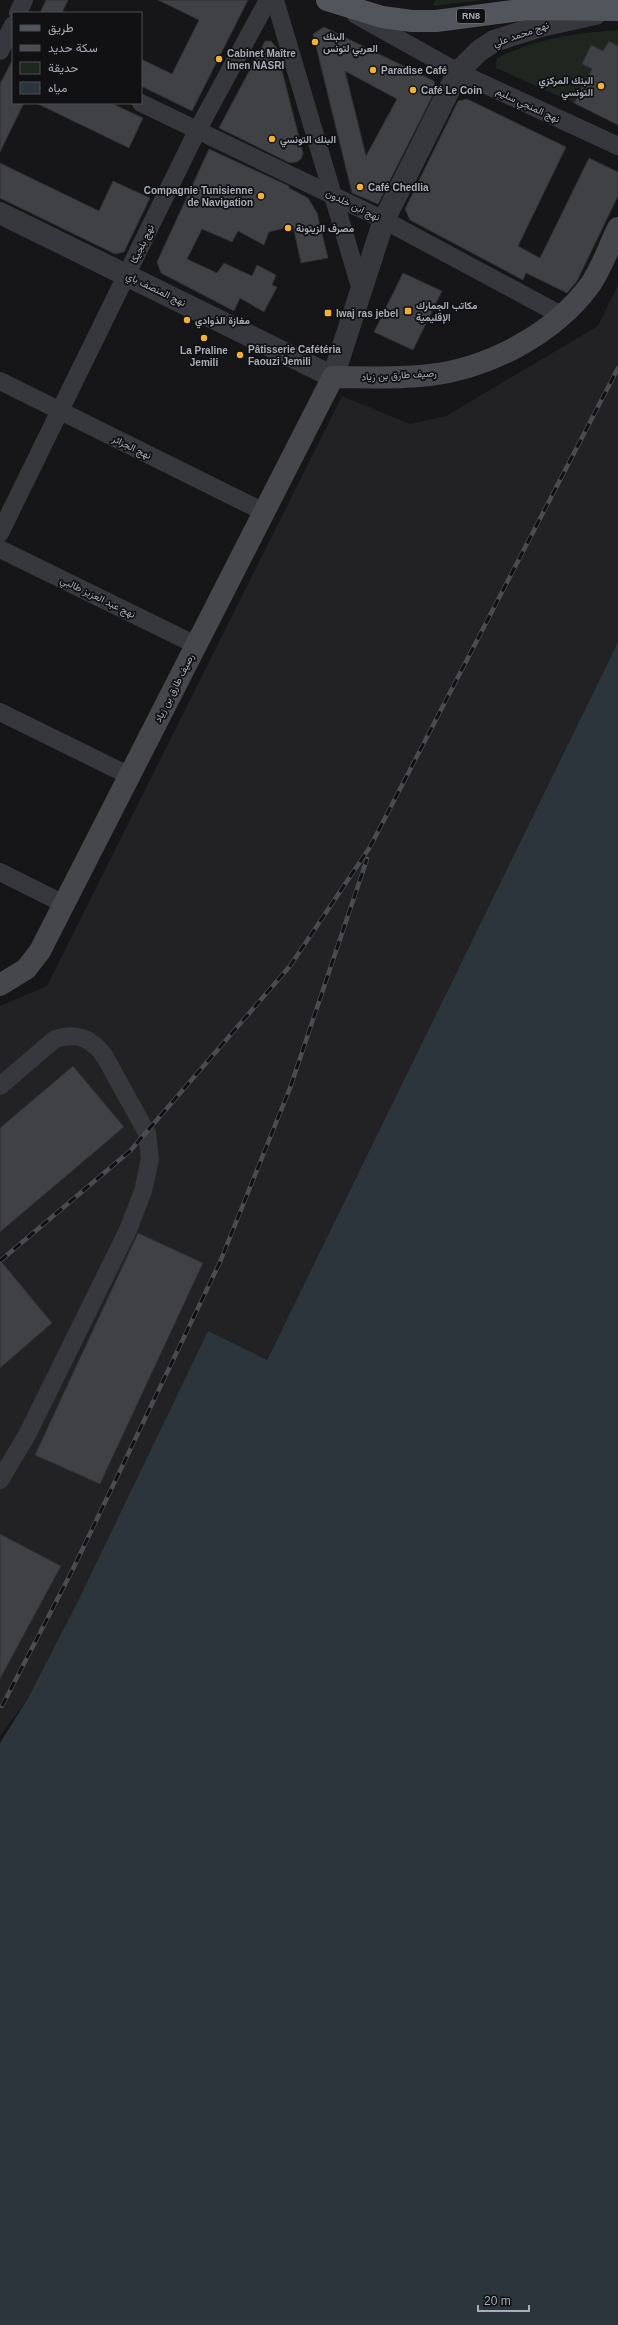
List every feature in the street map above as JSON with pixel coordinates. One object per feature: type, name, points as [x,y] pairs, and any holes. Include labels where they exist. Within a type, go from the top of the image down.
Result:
[{"type":"main road","name":"نهج المنجي سليم","points":[[331,1],[382,17],[412,21],[436,21],[528,9],[616,10]]},
{"type":"main road","name":"رصيف طارق بن زياد","points":[[0,985],[26,968],[40,951],[332,377],[430,375],[466,368],[513,348],[532,337],[561,315],[590,284],[618,228]]},
{"type":"street","points":[[18,12],[24,0]]},
{"type":"street","name":"نهج بلجيكا","points":[[0,533],[197,131],[268,0]]},
{"type":"street","points":[[274,0],[335,196],[361,290]]},
{"type":"street","name":"نهج المنجي سليم","points":[[331,1],[458,72],[618,146]]},
{"type":"street","name":"نهج محمد علي","points":[[384,220],[458,72],[479,51],[494,41],[541,26],[616,10]]},
{"type":"street","points":[[0,51],[9,32]]},
{"type":"street","name":"نهج ابن خلدون","points":[[142,104],[384,220],[561,315]]},
{"type":"street","name":"نهج المنصف باي","points":[[0,213],[332,377]]},
{"type":"street","name":"رصيف طارق بن زياد","points":[[332,377],[384,220]]},
{"type":"street","name":"نهج الجزائر","points":[[0,381],[264,512]]},
{"type":"street","name":"نهج عبد العزيز طالبي","points":[[0,548],[196,645]]},
{"type":"street","points":[[0,712],[130,776]]},
{"type":"street","points":[[0,872],[64,904]]},
{"type":"street","points":[[0,1086],[55,1039],[66,1036],[78,1036],[89,1040],[98,1047],[105,1057],[147,1133],[150,1159],[143,1191],[128,1230],[27,1435],[0,1480]]},
{"type":"shaded area","points":[[618,285],[618,642],[267,1360],[208,1332],[77,1603],[28,1698],[0,1736],[0,1006],[47,986],[342,396],[410,424],[446,416],[598,326]]},
{"type":"green space","points":[[435,0],[484,0],[433,6]]},
{"type":"green space","points":[[618,30],[618,46],[609,41],[603,51],[591,45],[582,64],[592,69],[574,103],[496,68],[497,58],[526,46],[571,35]]},
{"type":"water","points":[[618,642],[618,2325],[0,2325],[0,1743],[28,1698],[77,1603],[208,1331],[267,1360]]},
{"type":"building","points":[[46,0],[68,0],[62,12],[40,12]]},
{"type":"building","points":[[158,0],[248,0],[192,111],[142,86],[142,59],[172,74],[199,20]]},
{"type":"building","points":[[324,27],[434,81],[435,91],[378,204],[352,193],[313,34]],"holes":[[[345,71],[397,99],[366,156]]]},
{"type":"building","points":[[265,41],[271,41],[276,47],[303,153],[301,159],[297,162],[290,163],[219,128]]},
{"type":"building","name":"البنك المركزي التونسي","points":[[609,41],[618,46],[618,125],[574,103],[592,69],[582,64],[591,45],[603,51]]},
{"type":"building","points":[[12,61],[12,104],[24,104],[0,152],[0,84]]},
{"type":"building","points":[[467,99],[566,147],[518,246],[540,258],[589,158],[618,172],[618,196],[577,281],[567,293],[526,273],[523,280],[410,220],[405,209],[458,101]]},
{"type":"building","points":[[38,104],[113,104],[143,118],[129,148]]},
{"type":"building","points":[[209,149],[289,186],[289,188],[308,198],[317,213],[328,258],[301,263],[293,226],[269,232],[264,245],[238,231],[232,242],[202,229],[187,259],[217,273],[224,263],[252,276],[257,265],[276,275],[272,285],[277,287],[264,312],[240,298],[234,311],[161,273],[157,262]]},
{"type":"building","points":[[0,163],[99,211],[113,181],[150,198],[124,252],[115,254],[0,198]]},
{"type":"building","name":"مكاتب الجمارك الإقليمية","points":[[403,273],[442,291],[413,350],[374,332]]},
{"type":"building","points":[[73,1066],[124,1127],[0,1232],[0,1128]]},
{"type":"building","points":[[138,1233],[203,1263],[100,1484],[35,1455]]},
{"type":"building","points":[[0,1260],[52,1323],[0,1368]]},
{"type":"building","points":[[0,1534],[61,1566],[0,1679]]},
{"type":"railway","points":[[0,1261],[130,1151],[290,966],[370,847],[618,368]]},
{"type":"railway","points":[[2,1706],[73,1569],[220,1262],[290,1088],[367,859]]},
{"type":"place","name":"البنك العربي لتونس","points":[[315,42]]},
{"type":"place","name":"Cabinet Maître Imen NASRI","points":[[219,59]]},
{"type":"place","name":"Paradise Café","points":[[373,70]]},
{"type":"place","name":"البنك المركزي التونسي","points":[[601,86]]},
{"type":"place","name":"Café Le Coin","points":[[413,90]]},
{"type":"place","name":"البنك التونسي","points":[[272,139]]},
{"type":"place","name":"Café Chedlia","points":[[360,187]]},
{"type":"place","name":"Compagnie Tunisienne de Navigation","points":[[261,196]]},
{"type":"place","name":"مصرف الزيتونة","points":[[288,228]]},
{"type":"place","name":"مكاتب الجمارك الإقليمية","points":[[408,311]]},
{"type":"place","name":"lwaj ras jebel","points":[[328,313]]},
{"type":"place","name":"مغازة الذوادي","points":[[187,320]]},
{"type":"place","name":"La Praline Jemili","points":[[204,338]]},
{"type":"place","name":"Pâtisserie Cafétéria Faouzi Jemili","points":[[240,355]]}]
